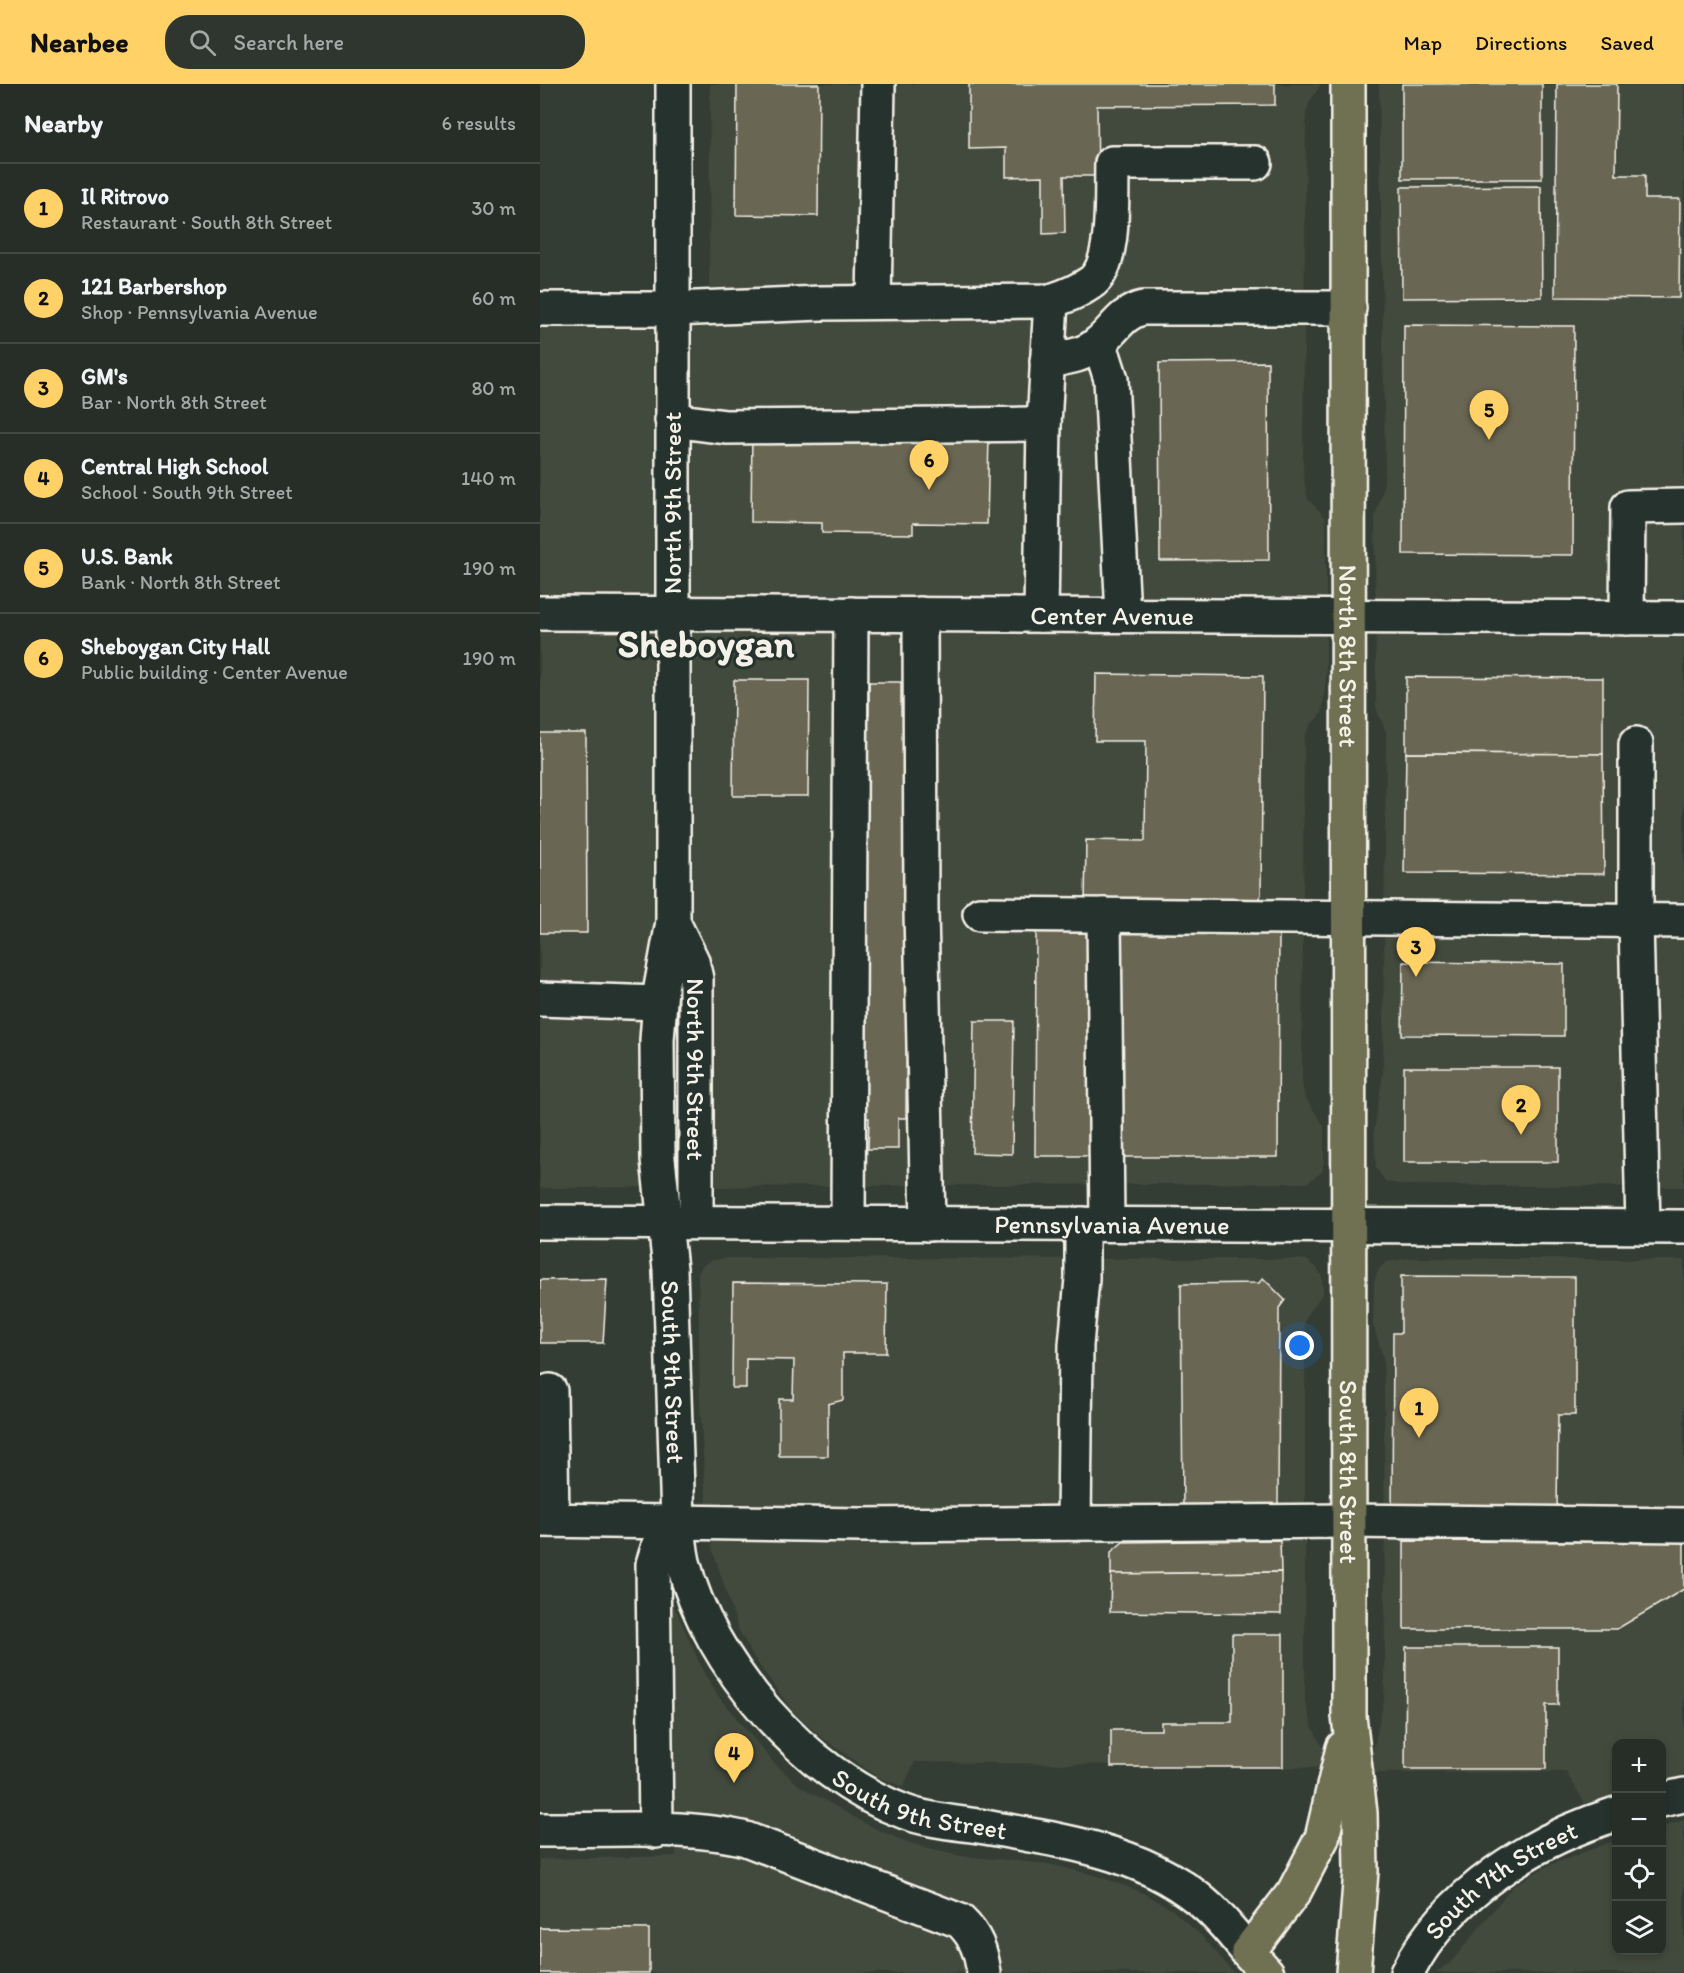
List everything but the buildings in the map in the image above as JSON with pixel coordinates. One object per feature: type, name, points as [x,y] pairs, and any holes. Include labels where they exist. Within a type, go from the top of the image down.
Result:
[{"type":"main road","name":"North 8th Street","points":[[1348,84],[1348,1226]]},
{"type":"main road","name":"South 8th Street","points":[[1348,1226],[1349,1716],[1360,1813],[1361,1871],[1353,1973]]},
{"type":"main road","name":"South 8th Street","points":[[1258,1963],[1322,1838],[1338,1779],[1349,1716]]},
{"type":"street","name":"North 9th Street","points":[[673,84],[671,614],[673,922],[659,1003],[658,1159],[680,1222]]},
{"type":"street","points":[[874,302],[878,84]]},
{"type":"street","points":[[540,309],[672,309],[874,302],[1051,301],[1074,293],[1095,280],[1106,263],[1112,163],[1256,163]]},
{"type":"street","points":[[1041,615],[1044,424],[1051,301]]},
{"type":"street","points":[[1047,361],[1077,355],[1096,346],[1124,315],[1143,308],[1349,308]]},
{"type":"street","points":[[1096,346],[1104,357],[1111,379],[1124,615]]},
{"type":"street","points":[[672,420],[726,427],[1044,424]]},
{"type":"street","points":[[1627,618],[1628,507],[1684,506]]},
{"type":"street","name":"Center Avenue","points":[[540,614],[1684,618]]},
{"type":"street","points":[[848,1223],[851,614]]},
{"type":"street","points":[[920,614],[921,911],[928,1224]]},
{"type":"street","points":[[1636,744],[1636,920],[1642,1227]]},
{"type":"street","points":[[980,914],[1684,921]]},
{"type":"street","points":[[1074,1523],[1076,1345],[1082,1279],[1094,1224],[1104,915]]},
{"type":"street","name":"North 9th Street","points":[[673,922],[692,961],[696,978],[680,1222]]},
{"type":"street","points":[[540,999],[659,1003]]},
{"type":"street","name":"Pennsylvania Avenue","points":[[540,1222],[1684,1227]]},
{"type":"street","name":"South 9th Street","points":[[680,1222],[670,1269],[678,1521],[682,1561],[694,1595],[742,1683],[776,1724],[815,1760],[859,1790],[906,1813],[1090,1846],[1136,1863],[1179,1886],[1208,1907],[1258,1963]]},
{"type":"street","points":[[550,1391],[546,1520],[860,1525],[1348,1521],[1684,1525]]},
{"type":"street","points":[[656,1831],[653,1564],[660,1542],[678,1521]]},
{"type":"street","points":[[1666,1799],[1684,1795]]},
{"type":"street","name":"South 7th Street","points":[[1407,1973],[1437,1924],[1450,1910],[1489,1879],[1537,1847],[1586,1823],[1612,1815]]},
{"type":"street","points":[[540,1830],[712,1832],[746,1839],[960,1921],[973,1932],[981,1953],[984,1973]]},
{"type":"shaded area","points":[[710,84],[1321,84],[1309,103],[1306,114],[1303,474],[1308,499],[1325,517],[1326,522],[1326,677],[1322,713],[1310,726],[1304,738],[1302,1083],[1305,1097],[1324,1126],[1324,1161],[1322,1172],[1307,1183],[540,1188],[540,320],[709,322]]},
{"type":"shaded area","points":[[1379,84],[1684,84],[1684,1187],[1404,1185],[1386,1182],[1376,1168],[1374,1131],[1383,1072],[1386,732],[1376,708],[1375,516],[1383,490],[1385,467]]},
{"type":"shaded area","points":[[727,1258],[1297,1259],[1307,1260],[1317,1268],[1322,1277],[1323,1293],[1305,1322],[1305,1701],[1312,1726],[1324,1751],[1326,1768],[915,1762],[903,1787],[876,1776],[820,1736],[794,1713],[754,1658],[738,1629],[712,1548],[705,1488],[700,1404],[698,1273],[703,1265],[712,1260]]},
{"type":"shaded area","points":[[1409,1258],[1684,1260],[1684,1777],[1666,1782],[1666,1739],[1612,1739],[1612,1796],[1585,1803],[1566,1772],[1373,1773],[1373,1751],[1384,1700],[1385,1656],[1384,1384],[1383,1358],[1373,1324],[1374,1281],[1379,1269],[1386,1262]]},
{"type":"shaded area","points":[[669,1594],[704,1673],[718,1696],[775,1764],[800,1786],[868,1825],[929,1849],[962,1856],[1049,1864],[1098,1876],[1144,1893],[1171,1909],[1202,1936],[1234,1973],[540,1973],[540,1859],[676,1856],[672,1799],[672,1628]]},
{"type":"shaded area","points":[[1684,1820],[1684,1973],[1435,1973],[1451,1962],[1513,1886],[1547,1866],[1612,1842],[1612,1955],[1666,1955],[1666,1826]]},
{"type":"place","name":"U.S. Bank","points":[[1489,440]]},
{"type":"place","name":"Sheboygan City Hall","points":[[929,490]]},
{"type":"place","name":"GM's","points":[[1416,977]]},
{"type":"place","name":"121 Barbershop","points":[[1521,1135]]},
{"type":"place","name":"Il Ritrovo","points":[[1419,1438]]},
{"type":"place","name":"Central High School","points":[[734,1783]]},
{"type":"district","name":"Sheboygan","points":[[706,644]]}]
